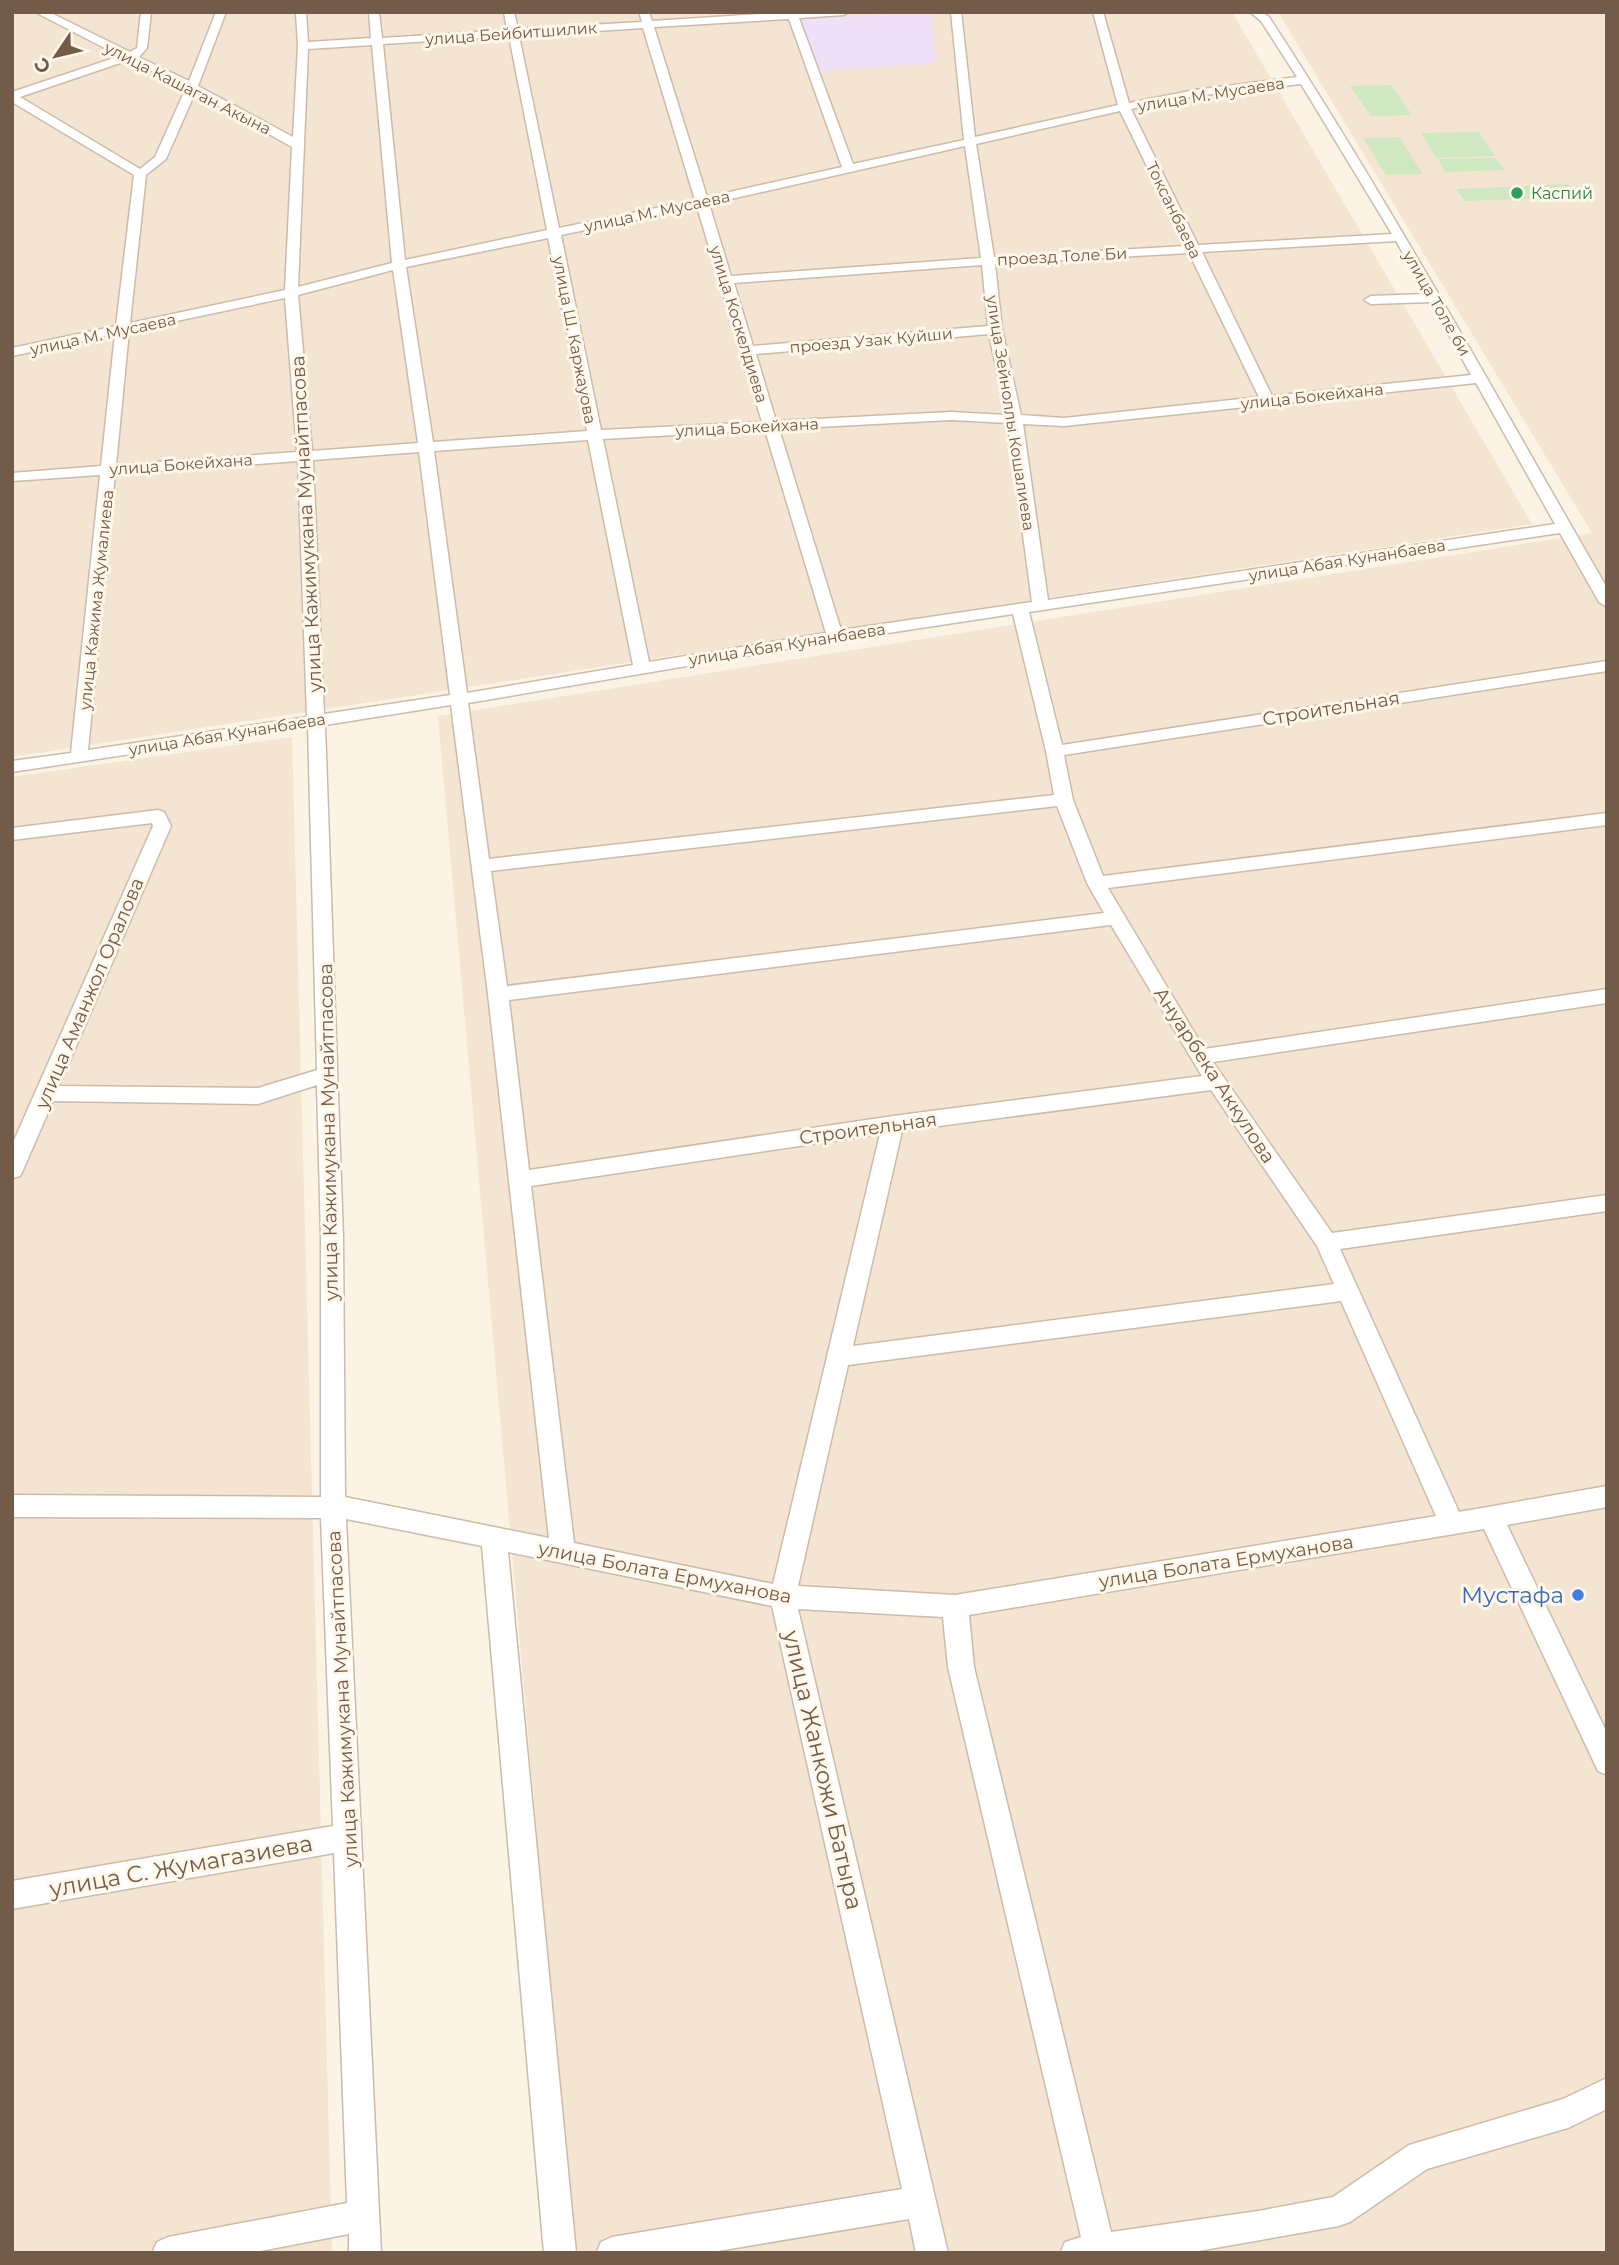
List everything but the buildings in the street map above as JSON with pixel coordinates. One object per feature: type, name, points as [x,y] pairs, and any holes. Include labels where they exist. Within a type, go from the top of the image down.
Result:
[{"type":"street","name":"улица Кашаган Акына","points":[[40,12],[192,87],[298,145]]},
{"type":"street","points":[[12,96],[139,53],[142,48],[146,12]]},
{"type":"street","points":[[12,96],[140,174],[160,159],[221,12]]},
{"type":"street","name":"улица Кажимукана Мунайтпасова","points":[[301,12],[303,46],[291,293],[305,455],[316,720],[331,1237],[333,1507],[365,2253]]},
{"type":"street","points":[[374,12],[399,265],[426,447],[498,994],[562,1552]]},
{"type":"street","name":"улица Ш. Каржауова","points":[[509,12],[642,668]]},
{"type":"street","name":"улица Бейбитшилик","points":[[303,46],[513,33],[646,19],[844,12]]},
{"type":"street","name":"улица Зейноллы Кошалиева","points":[[956,12],[970,142],[989,261],[995,329],[1015,421],[1041,606]]},
{"type":"street","name":"Токсанбаева","points":[[1098,12],[1124,107],[1268,401]]},
{"type":"street","name":"улица Толе би","points":[[1255,12],[1265,19],[1339,133],[1480,378],[1562,528],[1607,602]]},
{"type":"street","points":[[786,15],[848,168]]},
{"type":"street","name":"улица Коскелдиева","points":[[646,19],[835,636]]},
{"type":"street","name":"улица М. Мусаева","points":[[12,352],[121,331],[291,293],[399,265],[702,202],[1124,107],[1195,93],[1303,80]]},
{"type":"street","name":"улица Кажима Жумалиева","points":[[79,756],[110,470],[121,331],[140,174]]},
{"type":"street","name":"проезд Толе Би","points":[[725,280],[989,261],[1399,237]]},
{"type":"street","points":[[1371,300],[1433,298]]},
{"type":"street","name":"проезд Узак Куйши","points":[[747,351],[995,329]]},
{"type":"street","name":"улица Бокейхана","points":[[12,477],[593,435],[951,416],[1064,422],[1480,378]]},
{"type":"street","name":"улица Абая Кунанбаева","points":[[12,767],[459,699],[835,636],[1562,528]]},
{"type":"street","points":[[1588,570],[1607,567]]},
{"type":"street","name":"Ануарбека Аккулова","points":[[1020,610],[1055,751],[1064,800],[1096,884],[1199,1057],[1326,1242],[1452,1524]]},
{"type":"street","name":"Строительная","points":[[1055,751],[1607,666]]},
{"type":"street","points":[[481,866],[1064,800]]},
{"type":"street","name":"улица Аманжол Оралова","points":[[12,834],[158,816],[162,826],[12,1170]]},
{"type":"street","points":[[1096,884],[1607,819]]},
{"type":"street","points":[[498,994],[1116,918]]},
{"type":"street","points":[[1199,1057],[1607,996]]},
{"type":"street","points":[[46,1093],[258,1096],[327,1074]]},
{"type":"street","name":"Строительная","points":[[520,1180],[893,1124],[1216,1082]]},
{"type":"street","name":"улица Жанкожи Батыра","points":[[893,1124],[783,1597],[932,2253]]},
{"type":"street","points":[[1326,1242],[1607,1203]]},
{"type":"street","points":[[839,1357],[1349,1291]]},
{"type":"street","name":"улица Болата Ермуханова","points":[[12,1506],[348,1508],[783,1597],[955,1606],[1607,1496]]},
{"type":"street","points":[[1491,1517],[1607,1762]]},
{"type":"street","points":[[494,1538],[560,2253]]},
{"type":"street","points":[[955,1606],[961,1667],[1087,2250],[1258,2227],[1339,2211],[1420,2156],[1568,2113],[1607,2092]]},
{"type":"street","name":"улица С. Жумагазиева","points":[[12,1895],[349,1836]]},
{"type":"street","points":[[612,2253],[921,2201]]},
{"type":"street","points":[[169,2253],[364,2216]]},
{"type":"shaded area","points":[[12,12],[1232,12],[1532,524],[12,757]]},
{"type":"shaded area","points":[[932,12],[936,61],[928,64],[818,71],[800,19]]},
{"type":"shaded area","points":[[1278,12],[1596,12],[1607,16],[1607,2253],[574,2253],[438,716],[1592,533]]},
{"type":"shaded area","points":[[292,737],[332,2253],[12,2253],[12,777]]},
{"type":"green space","points":[[1391,85],[1412,115],[1371,116],[1350,86]]},
{"type":"green space","points":[[1479,132],[1495,156],[1436,158],[1421,133]]},
{"type":"green space","points":[[1399,137],[1423,174],[1386,175],[1363,138]]},
{"type":"green space","points":[[1496,158],[1505,170],[1445,172],[1438,159]]},
{"type":"green space","name":"Каспий","points":[[1568,184],[1578,197],[1465,201],[1456,189]]},
{"type":"place","name":"Каспий","points":[[1517,193]]},
{"type":"place","name":"Мустафа","points":[[1578,1595]]}]
